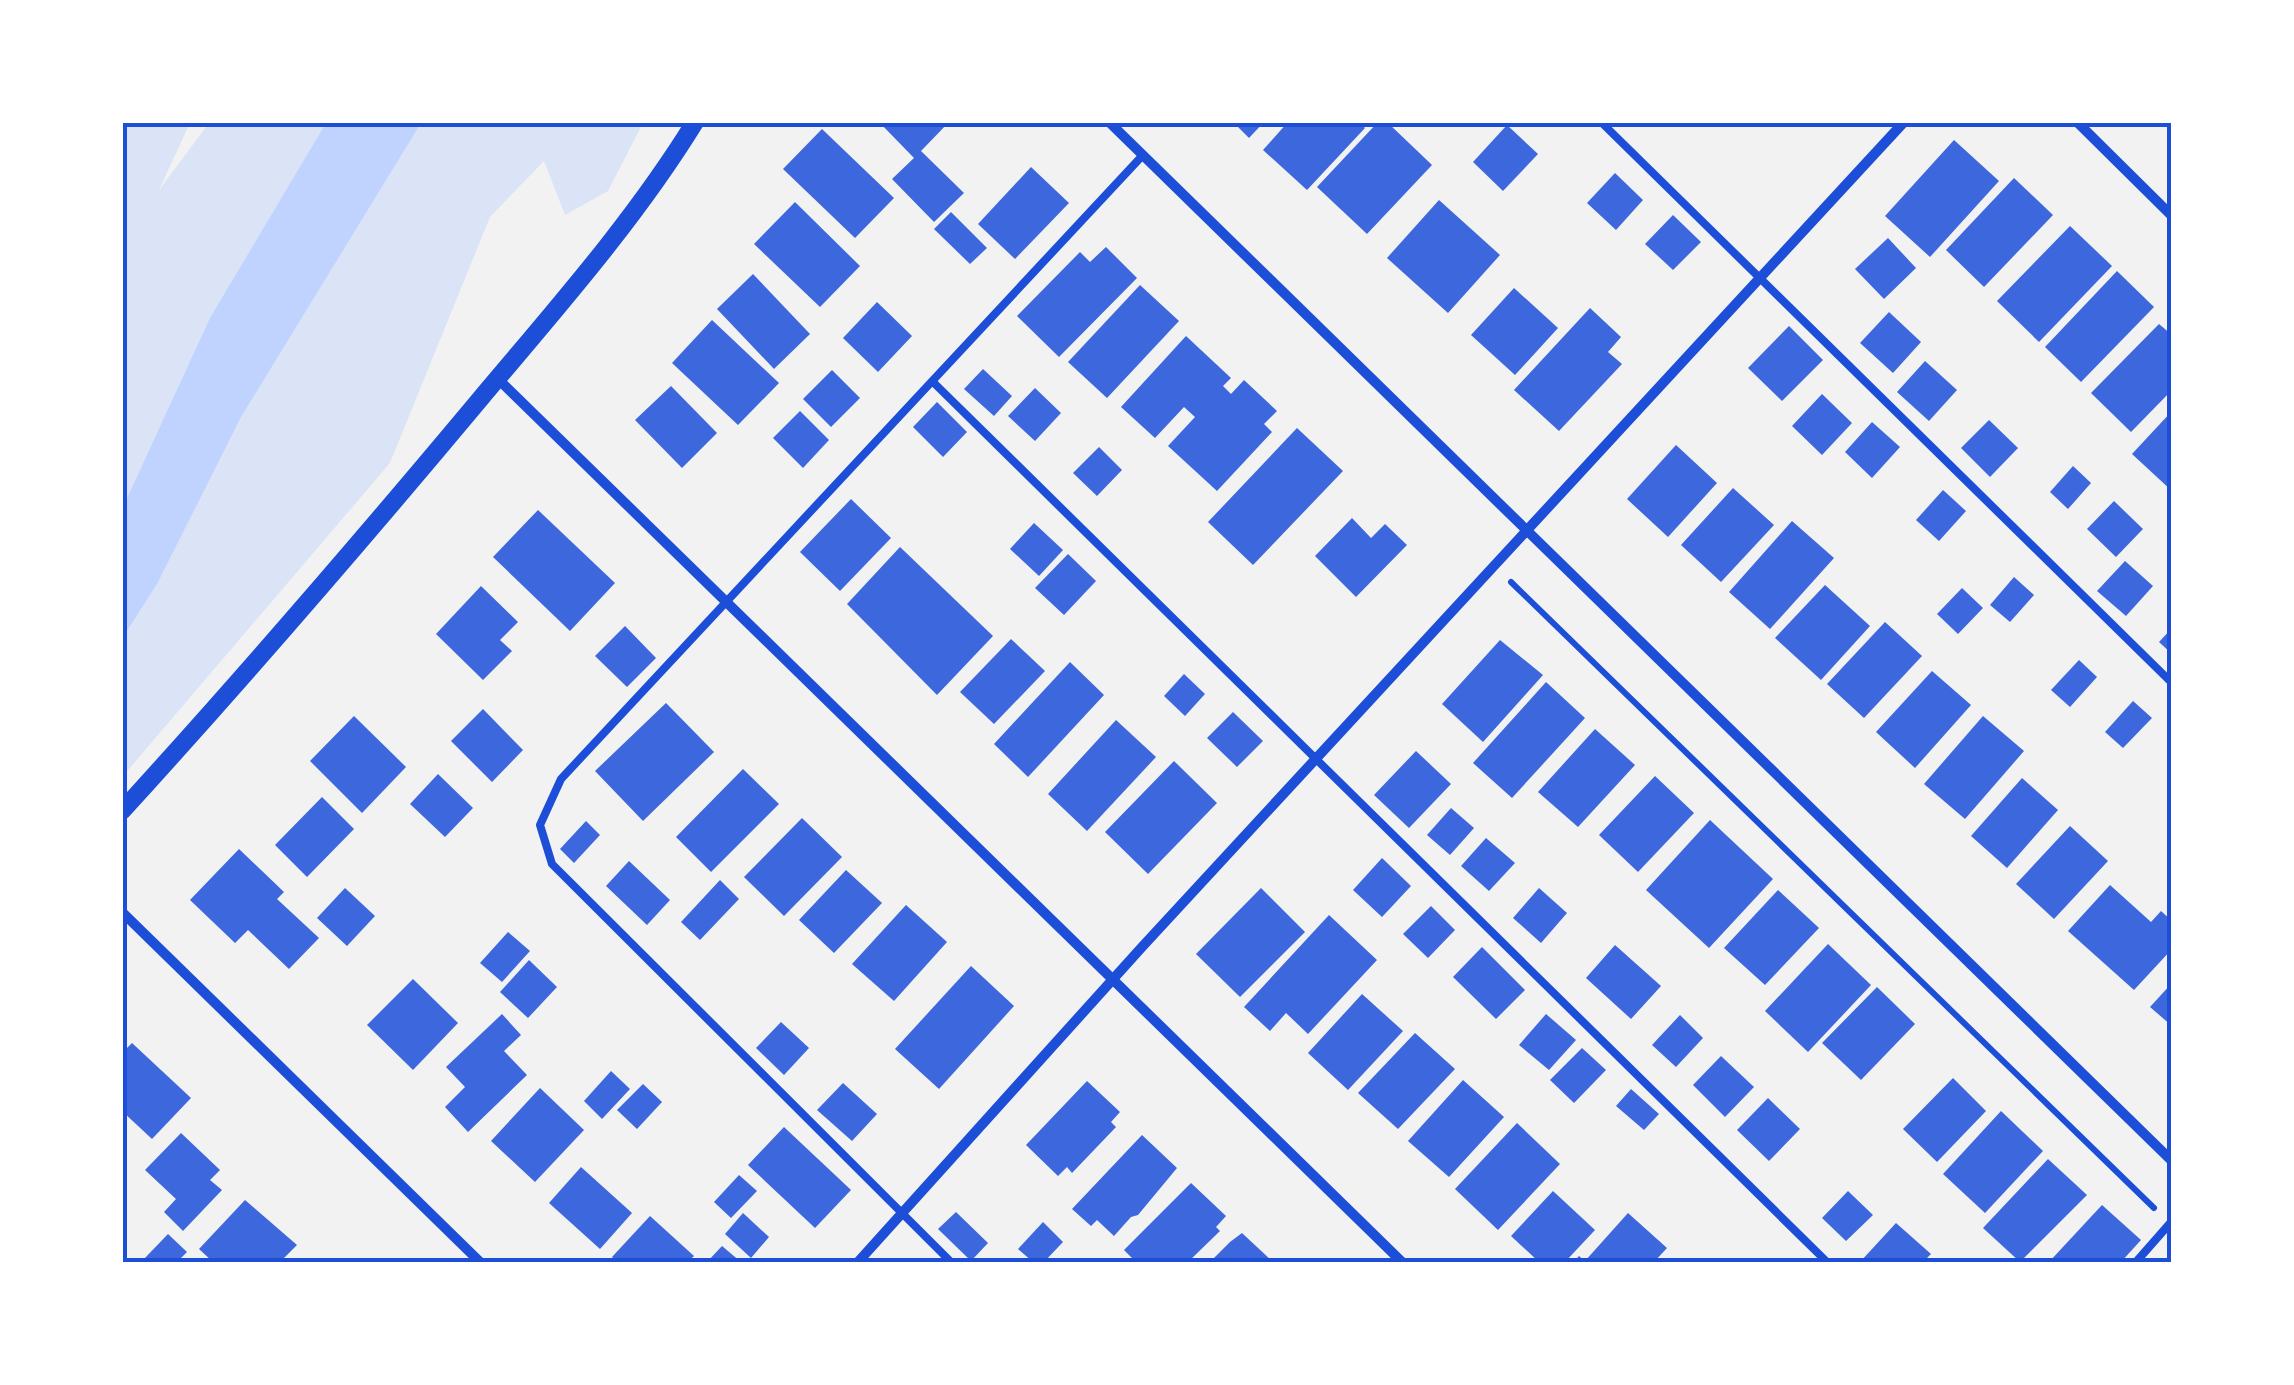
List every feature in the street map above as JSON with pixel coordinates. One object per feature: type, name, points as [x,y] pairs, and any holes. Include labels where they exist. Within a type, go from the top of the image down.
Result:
[{"type":"street","points":[[122,812],[297,618],[497,378],[630,216],[695,122]]},
{"type":"street","points":[[1110,122],[2172,1161]]},
{"type":"street","points":[[858,1262],[1112,980],[1904,122]]},
{"type":"street","points":[[2077,122],[2172,216]]},
{"type":"street","points":[[497,378],[1402,1262]]},
{"type":"street","points":[[122,912],[480,1262]]},
{"type":"lane","points":[[1601,122],[2172,683]]},
{"type":"lane","points":[[951,1262],[552,864],[540,825],[562,780],[1143,155]]},
{"type":"lane","points":[[933,382],[1827,1262]]},
{"type":"lane","points":[[2136,1262],[2171,1222]]},
{"type":"path","points":[[1510,581],[2171,1222]]},
{"type":"shaded area","points":[[123,123],[190,123],[159,190],[209,123],[339,123],[123,526]]},
{"type":"shaded area","points":[[414,123],[643,123],[608,191],[565,215],[544,161],[490,217],[390,463],[123,776],[123,623],[178,505]]},
{"type":"water","points":[[326,123],[421,123],[241,417],[157,584],[123,637],[123,507],[210,318]]},
{"type":"building","points":[[879,122],[949,122],[921,151],[964,193],[934,222],[892,179],[914,158]]},
{"type":"building","points":[[1233,122],[1264,122],[1249,138]]},
{"type":"building","points":[[1288,122],[1359,122],[1365,128],[1307,190],[1263,150]]},
{"type":"building","points":[[1378,122],[1387,122],[1432,165],[1367,234],[1317,187]]},
{"type":"building","points":[[1507,125],[1538,154],[1503,191],[1473,162]]},
{"type":"building","points":[[822,129],[894,198],[855,238],[783,169]]},
{"type":"building","points":[[1954,140],[1999,181],[1930,257],[1885,216]]},
{"type":"building","points":[[1031,167],[1069,203],[1015,259],[978,224]]},
{"type":"building","points":[[1615,173],[1643,200],[1616,230],[1587,203]]},
{"type":"building","points":[[2014,178],[2053,215],[1984,287],[1946,250]]},
{"type":"building","points":[[1439,200],[1500,255],[1448,313],[1387,258]]},
{"type":"building","points":[[795,202],[860,266],[820,307],[754,244]]},
{"type":"building","points":[[951,212],[987,248],[970,264],[934,229]]},
{"type":"building","points":[[1673,215],[1701,242],[1673,270],[1645,244]]},
{"type":"building","points":[[2070,226],[2112,266],[2039,342],[1997,301]]},
{"type":"building","points":[[1888,238],[1916,268],[1884,299],[1855,269]]},
{"type":"building","points":[[1106,247],[1137,278],[1059,357],[1017,316],[1080,252],[1090,262]]},
{"type":"building","points":[[2117,271],[2154,307],[2081,382],[2045,347]]},
{"type":"building","points":[[753,274],[810,334],[774,369],[717,309]]},
{"type":"building","points":[[1140,285],[1179,321],[1107,398],[1068,362]]},
{"type":"building","points":[[1514,288],[1558,328],[1515,375],[1471,335]]},
{"type":"building","points":[[877,302],[912,336],[878,372],[843,338]]},
{"type":"building","points":[[1590,308],[1621,337],[1608,352],[1622,364],[1559,431],[1514,390]]},
{"type":"building","points":[[1889,312],[1921,342],[1893,373],[1860,343]]},
{"type":"building","points":[[712,320],[779,383],[738,425],[672,363]]},
{"type":"building","points":[[2159,324],[2172,335],[2172,390],[2131,432],[2091,393]]},
{"type":"building","points":[[1789,326],[1823,360],[1782,401],[1748,368]]},
{"type":"building","points":[[1186,336],[1231,378],[1223,386],[1231,394],[1244,380],[1277,411],[1264,424],[1272,432],[1217,491],[1168,446],[1195,417],[1184,407],[1155,438],[1121,407]]},
{"type":"building","points":[[1925,361],[1957,390],[1929,421],[1897,392]]},
{"type":"building","points":[[983,369],[1012,396],[994,416],[964,389]]},
{"type":"building","points":[[832,370],[860,398],[831,427],[803,399]]},
{"type":"building","points":[[671,386],[717,433],[682,468],[635,420]]},
{"type":"building","points":[[1035,388],[1061,413],[1035,441],[1008,416]]},
{"type":"building","points":[[1822,394],[1852,423],[1822,455],[1792,426]]},
{"type":"building","points":[[937,402],[967,432],[943,457],[913,427]]},
{"type":"building","points":[[800,411],[829,440],[803,468],[773,438]]},
{"type":"building","points":[[2172,411],[2172,491],[2132,454]]},
{"type":"building","points":[[1989,420],[2018,448],[1990,477],[1961,448]]},
{"type":"building","points":[[1872,422],[1900,447],[1872,478],[1845,452]]},
{"type":"building","points":[[1297,428],[1343,471],[1253,565],[1208,522]]},
{"type":"building","points":[[1676,445],[1717,483],[1668,537],[1627,499]]},
{"type":"building","points":[[1099,447],[1122,470],[1097,496],[1073,473]]},
{"type":"building","points":[[2073,466],[2091,483],[2068,509],[2050,492]]},
{"type":"building","points":[[1733,488],[1774,525],[1721,582],[1681,545]]},
{"type":"building","points":[[1943,490],[1966,511],[1939,541],[1916,520]]},
{"type":"building","points":[[851,499],[891,538],[840,591],[800,552]]},
{"type":"building","points":[[2114,501],[2143,529],[2116,557],[2087,529]]},
{"type":"building","points":[[538,510],[615,583],[570,631],[493,557]]},
{"type":"building","points":[[1352,518],[1371,538],[1385,524],[1407,545],[1356,597],[1315,556]]},
{"type":"building","points":[[1792,521],[1834,558],[1770,629],[1729,592]]},
{"type":"building","points":[[1034,523],[1063,550],[1039,576],[1010,549]]},
{"type":"building","points":[[900,547],[993,636],[937,695],[847,604]]},
{"type":"building","points":[[1068,554],[1096,581],[1064,615],[1035,588]]},
{"type":"building","points":[[2125,561],[2153,586],[2126,616],[2097,591]]},
{"type":"building","points":[[2014,577],[2034,595],[2010,622],[1990,605]]},
{"type":"building","points":[[1825,585],[1870,626],[1821,680],[1775,638]]},
{"type":"building","points":[[481,586],[518,622],[500,640],[512,651],[483,680],[436,634]]},
{"type":"building","points":[[1962,588],[1983,608],[1958,634],[1937,614]]},
{"type":"building","points":[[1885,622],[1922,656],[1864,718],[1827,684]]},
{"type":"building","points":[[625,626],[656,658],[627,687],[595,656]]},
{"type":"building","points":[[2172,628],[2172,654],[2159,642]]},
{"type":"building","points":[[1011,639],[1045,671],[994,724],[960,692]]},
{"type":"building","points":[[1500,640],[1543,675],[1483,742],[1442,704]]},
{"type":"building","points":[[2079,660],[2097,677],[2070,707],[2051,690]]},
{"type":"building","points":[[1070,662],[1104,695],[1028,777],[994,744]]},
{"type":"building","points":[[1932,671],[1971,705],[1915,768],[1876,732]]},
{"type":"building","points":[[1184,674],[1205,694],[1185,716],[1164,696]]},
{"type":"building","points":[[1546,682],[1585,718],[1512,798],[1473,763]]},
{"type":"building","points":[[2133,701],[2152,718],[2123,748],[2105,732]]},
{"type":"building","points":[[666,703],[714,752],[643,821],[595,771]]},
{"type":"building","points":[[483,709],[523,750],[492,782],[451,741]]},
{"type":"building","points":[[1233,712],[1263,741],[1237,767],[1207,738]]},
{"type":"building","points":[[354,716],[406,767],[362,813],[310,761]]},
{"type":"building","points":[[1983,716],[2024,751],[1965,819],[1924,784]]},
{"type":"building","points":[[1116,720],[1156,757],[1087,831],[1048,794]]},
{"type":"building","points":[[1595,729],[1635,765],[1578,827],[1538,792]]},
{"type":"building","points":[[1416,751],[1451,784],[1409,828],[1374,795]]},
{"type":"building","points":[[1174,761],[1217,803],[1148,874],[1105,832]]},
{"type":"building","points":[[743,769],[779,804],[711,872],[676,837]]},
{"type":"building","points":[[438,774],[473,808],[445,837],[410,804]]},
{"type":"building","points":[[1655,776],[1694,813],[1638,872],[1599,835]]},
{"type":"building","points":[[2022,778],[2058,810],[2007,868],[1971,836]]},
{"type":"building","points":[[322,797],[354,829],[307,877],[275,845]]},
{"type":"building","points":[[1451,808],[1474,828],[1450,855],[1427,835]]},
{"type":"building","points":[[802,818],[842,857],[784,916],[744,877]]},
{"type":"building","points":[[1710,820],[1773,879],[1709,948],[1646,890]]},
{"type":"building","points":[[586,821],[600,835],[574,863],[560,849]]},
{"type":"building","points":[[2070,826],[2108,861],[2054,919],[2016,884]]},
{"type":"building","points":[[1486,838],[1515,863],[1489,891],[1461,866]]},
{"type":"building","points":[[239,849],[284,892],[277,899],[319,938],[289,969],[248,930],[235,943],[190,900]]},
{"type":"building","points":[[1382,858],[1411,886],[1382,917],[1353,890]]},
{"type":"building","points":[[629,861],[670,900],[647,925],[606,886]]},
{"type":"building","points":[[846,870],[882,903],[834,953],[799,920]]},
{"type":"building","points":[[720,880],[739,899],[700,940],[681,922]]},
{"type":"building","points":[[2110,885],[2151,922],[2161,911],[2172,921],[2172,949],[2134,990],[2068,931]]},
{"type":"building","points":[[345,888],[375,916],[347,946],[317,918]]},
{"type":"building","points":[[1261,888],[1305,932],[1240,997],[1196,954]]},
{"type":"building","points":[[1539,888],[1567,913],[1541,943],[1513,918]]},
{"type":"building","points":[[1778,890],[1819,928],[1765,985],[1724,948]]},
{"type":"building","points":[[906,905],[947,942],[894,1001],[852,964]]},
{"type":"building","points":[[1431,906],[1455,930],[1428,958],[1403,934]]},
{"type":"building","points":[[1329,915],[1377,960],[1308,1034],[1286,1013],[1270,1031],[1244,1007]]},
{"type":"building","points":[[508,932],[530,951],[502,982],[480,963]]},
{"type":"building","points":[[1828,944],[1871,985],[1808,1052],[1765,1011]]},
{"type":"building","points":[[1615,945],[1661,986],[1631,1019],[1586,978]]},
{"type":"building","points":[[1482,947],[1525,990],[1496,1019],[1453,977]]},
{"type":"building","points":[[529,960],[557,987],[528,1018],[500,992]]},
{"type":"building","points":[[971,966],[1014,1006],[939,1089],[895,1049]]},
{"type":"building","points":[[413,979],[458,1023],[413,1070],[367,1025]]},
{"type":"building","points":[[2172,983],[2172,1026],[2150,1007]]},
{"type":"building","points":[[1877,987],[1915,1024],[1861,1080],[1822,1043]]},
{"type":"building","points":[[1362,994],[1403,1031],[1348,1090],[1308,1053]]},
{"type":"building","points":[[502,1014],[521,1035],[504,1051],[527,1075],[468,1132],[445,1107],[465,1087],[446,1067]]},
{"type":"building","points":[[1546,1014],[1576,1040],[1549,1070],[1519,1045]]},
{"type":"building","points":[[1680,1015],[1703,1038],[1676,1067],[1652,1045]]},
{"type":"building","points":[[781,1022],[809,1048],[784,1075],[756,1048]]},
{"type":"building","points":[[1415,1033],[1455,1069],[1398,1129],[1358,1093]]},
{"type":"building","points":[[132,1043],[191,1098],[152,1139],[122,1111],[122,1053]]},
{"type":"building","points":[[1582,1048],[1606,1070],[1574,1103],[1550,1080]]},
{"type":"building","points":[[1721,1056],[1754,1087],[1725,1117],[1693,1085]]},
{"type":"building","points":[[611,1071],[630,1089],[602,1119],[584,1101]]},
{"type":"building","points":[[1953,1078],[1986,1111],[1937,1162],[1903,1129]]},
{"type":"building","points":[[1463,1080],[1504,1117],[1449,1177],[1408,1141]]},
{"type":"building","points":[[1087,1081],[1120,1112],[1111,1122],[1116,1127],[1072,1173],[1067,1167],[1058,1176],[1026,1145]]},
{"type":"building","points":[[843,1083],[877,1114],[852,1141],[817,1110]]},
{"type":"building","points":[[643,1084],[662,1102],[637,1129],[617,1110]]},
{"type":"building","points":[[540,1088],[584,1130],[535,1182],[491,1141]]},
{"type":"building","points":[[1631,1089],[1659,1114],[1644,1130],[1616,1106]]},
{"type":"building","points":[[1768,1098],[1800,1129],[1769,1161],[1737,1130]]},
{"type":"building","points":[[2001,1111],[2043,1151],[1985,1213],[1943,1174]]},
{"type":"building","points":[[1517,1123],[1560,1164],[1498,1230],[1455,1189]]},
{"type":"building","points":[[784,1127],[851,1190],[815,1228],[748,1165]]},
{"type":"building","points":[[181,1133],[220,1170],[210,1180],[222,1190],[183,1231],[164,1212],[176,1199],[145,1170]]},
{"type":"building","points":[[1142,1135],[1177,1168],[1138,1215],[1131,1217],[1114,1236],[1097,1220],[1091,1226],[1072,1209]]},
{"type":"building","points":[[2048,1159],[2087,1195],[2020,1262],[1983,1228]]},
{"type":"building","points":[[581,1167],[632,1213],[600,1249],[549,1203]]},
{"type":"building","points":[[739,1175],[757,1191],[731,1218],[714,1202]]},
{"type":"building","points":[[1191,1183],[1226,1216],[1216,1227],[1220,1231],[1188,1262],[1136,1262],[1124,1250]]},
{"type":"building","points":[[1553,1191],[1595,1230],[1565,1262],[1539,1262],[1511,1236]]},
{"type":"building","points":[[1848,1191],[1873,1215],[1846,1241],[1822,1218]]},
{"type":"building","points":[[245,1200],[297,1245],[280,1262],[213,1262],[199,1249]]},
{"type":"building","points":[[2102,1205],[2141,1240],[2121,1262],[2049,1262]]},
{"type":"building","points":[[956,1212],[988,1243],[971,1261],[938,1229]]},
{"type":"building","points":[[743,1213],[769,1237],[751,1258],[725,1234]]},
{"type":"building","points":[[1628,1213],[1667,1248],[1654,1262],[1573,1262],[1579,1256],[1585,1261]]},
{"type":"building","points":[[650,1216],[694,1256],[688,1262],[617,1262],[612,1257]]},
{"type":"building","points":[[1043,1222],[1063,1242],[1044,1262],[1033,1262],[1018,1249]]},
{"type":"building","points":[[1896,1223],[1931,1254],[1923,1262],[1860,1262]]},
{"type":"building","points":[[1242,1233],[1273,1262],[1210,1262],[1230,1242]]},
{"type":"building","points":[[168,1234],[187,1252],[177,1262],[143,1260]]},
{"type":"building","points":[[722,1246],[741,1262],[707,1262]]}]
